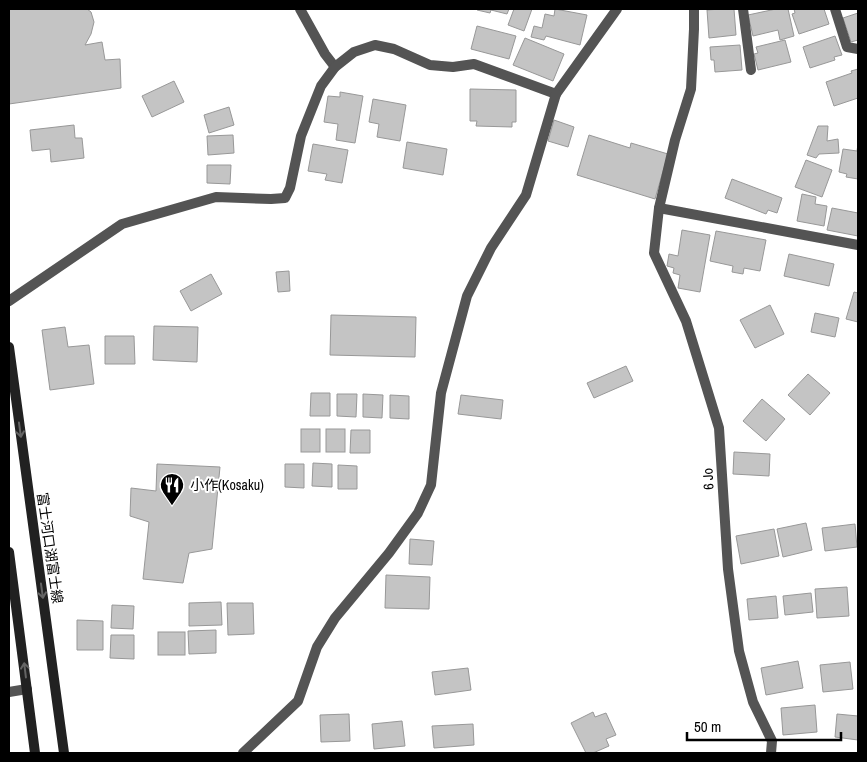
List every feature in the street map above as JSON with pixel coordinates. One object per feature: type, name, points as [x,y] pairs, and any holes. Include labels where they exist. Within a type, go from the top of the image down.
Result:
[{"type":"main road","name":"富士河口湖富士線","points":[[9,347],[64,753]]},
{"type":"main road","points":[[9,552],[35,753]]},
{"type":"street","points":[[300,9],[325,54],[335,67]]},
{"type":"street","points":[[243,753],[298,701],[316,647],[335,618],[389,553],[418,513],[431,485],[441,393],[467,296],[491,248],[526,196],[556,94],[617,9]]},
{"type":"street","name":"6 Jo","points":[[694,9],[691,89],[675,140],[659,208],[654,253],[686,321],[719,428],[728,569],[739,651],[753,702],[772,742],[771,753]]},
{"type":"street","points":[[743,9],[751,70]]},
{"type":"street","points":[[835,9],[847,47],[858,50]]},
{"type":"street","points":[[9,301],[122,224],[216,196],[285,198],[290,188],[301,136],[321,86],[335,67],[354,52],[375,44],[394,49],[430,65],[453,67],[474,64],[556,94]]},
{"type":"street","points":[[659,208],[858,245]]},
{"type":"street","points":[[9,692],[27,689]]},
{"type":"building","points":[[9,9],[87,9],[91,12],[94,22],[91,34],[85,45],[102,42],[105,60],[120,59],[121,88],[9,104]]},
{"type":"building","points":[[478,9],[509,9],[507,14],[491,10],[490,13]]},
{"type":"building","points":[[514,9],[532,9],[524,31],[508,25]]},
{"type":"building","points":[[555,9],[587,15],[580,45],[546,36],[544,40],[531,37],[534,26],[542,28],[545,14],[554,16]]},
{"type":"building","points":[[734,9],[736,35],[709,38],[707,10]]},
{"type":"building","points":[[776,9],[788,9],[794,36],[780,40],[778,30],[753,36],[748,15]]},
{"type":"building","points":[[794,9],[824,9],[829,24],[799,34],[792,14],[795,13]]},
{"type":"building","points":[[858,13],[858,40],[851,42],[843,18]]},
{"type":"building","points":[[477,26],[516,36],[509,59],[471,49]]},
{"type":"building","points":[[835,36],[842,55],[834,57],[835,60],[810,68],[803,47]]},
{"type":"building","points":[[525,38],[564,54],[553,81],[513,65]]},
{"type":"building","points":[[785,40],[791,62],[758,70],[754,54],[758,53],[756,47]]},
{"type":"building","points":[[740,45],[742,70],[715,72],[714,60],[711,60],[710,47]]},
{"type":"building","points":[[858,69],[858,98],[834,106],[826,82]]},
{"type":"building","points":[[174,81],[184,102],[152,117],[142,96]]},
{"type":"building","points":[[470,89],[516,90],[516,122],[512,122],[512,127],[476,126],[477,121],[470,121]]},
{"type":"building","points":[[340,92],[363,96],[355,143],[336,140],[338,124],[324,122],[328,96],[340,97]]},
{"type":"building","points":[[373,99],[406,105],[400,141],[377,137],[379,124],[369,122]]},
{"type":"building","points":[[229,107],[234,125],[209,133],[204,115]]},
{"type":"building","points":[[554,120],[574,127],[568,147],[548,141]]},
{"type":"building","points":[[74,125],[75,138],[82,138],[84,158],[51,162],[50,149],[32,151],[30,130]]},
{"type":"building","points":[[818,126],[828,126],[827,141],[838,139],[839,153],[819,154],[816,158],[807,155]]},
{"type":"building","points":[[233,135],[234,153],[208,155],[207,136]]},
{"type":"building","points":[[589,135],[630,148],[631,143],[668,154],[655,199],[577,175]]},
{"type":"building","points":[[407,142],[447,149],[443,175],[403,168]]},
{"type":"building","points":[[313,144],[348,150],[342,183],[325,180],[327,174],[308,171]]},
{"type":"building","points":[[858,144],[858,179],[846,177],[847,174],[839,172],[843,149],[857,151]]},
{"type":"building","points":[[806,160],[832,170],[822,197],[795,187]]},
{"type":"building","points":[[207,165],[231,165],[230,184],[207,183]]},
{"type":"building","points":[[732,179],[782,198],[777,213],[768,210],[766,214],[725,198]]},
{"type":"building","points":[[802,194],[816,197],[815,204],[827,206],[824,226],[797,221]]},
{"type":"building","points":[[832,208],[858,213],[858,236],[827,230]]},
{"type":"building","points":[[682,230],[710,235],[700,292],[678,288],[680,275],[673,273],[674,268],[667,266],[669,254],[678,256]]},
{"type":"building","points":[[716,231],[766,240],[760,271],[744,268],[743,274],[732,272],[733,266],[710,261]]},
{"type":"building","points":[[789,254],[834,264],[829,286],[784,276]]},
{"type":"building","points":[[289,271],[290,291],[278,292],[276,272]]},
{"type":"building","points":[[211,274],[222,294],[191,311],[180,291]]},
{"type":"building","points":[[854,292],[858,293],[858,322],[846,319]]},
{"type":"building","points":[[770,305],[784,334],[755,348],[740,320]]},
{"type":"building","points":[[815,313],[839,318],[835,337],[811,332]]},
{"type":"building","points":[[331,315],[416,317],[415,357],[330,355]]},
{"type":"building","points":[[154,326],[198,327],[197,362],[153,360]]},
{"type":"building","points":[[65,327],[68,347],[89,345],[94,384],[50,390],[42,330]]},
{"type":"building","points":[[105,336],[134,336],[135,364],[105,364]]},
{"type":"building","points":[[626,366],[633,381],[594,398],[587,383]]},
{"type":"building","points":[[808,374],[830,393],[810,415],[788,395]]},
{"type":"building","points":[[311,393],[330,393],[330,416],[310,416]]},
{"type":"building","points":[[337,394],[357,394],[356,417],[337,416]]},
{"type":"building","points":[[363,394],[383,395],[382,418],[363,417]]},
{"type":"building","points":[[390,395],[409,396],[409,419],[390,418]]},
{"type":"building","points":[[461,395],[503,400],[501,419],[458,414]]},
{"type":"building","points":[[762,399],[785,419],[766,441],[743,421]]},
{"type":"building","points":[[301,429],[320,429],[320,452],[301,452]]},
{"type":"building","points":[[326,429],[345,429],[345,452],[326,452]]},
{"type":"building","points":[[351,430],[370,430],[370,453],[350,453]]},
{"type":"building","points":[[734,452],[770,454],[769,476],[733,474]]},
{"type":"building","points":[[313,463],[332,464],[332,487],[312,486]]},
{"type":"building","points":[[157,464],[220,467],[212,549],[189,553],[183,583],[143,579],[149,522],[130,516],[131,488],[156,491]]},
{"type":"building","points":[[285,464],[304,464],[304,488],[285,487]]},
{"type":"building","points":[[338,465],[357,466],[357,489],[338,489]]},
{"type":"building","points":[[806,523],[812,550],[783,557],[777,529]]},
{"type":"building","points":[[855,524],[857,547],[825,551],[822,528]]},
{"type":"building","points":[[774,529],[779,556],[741,564],[736,536]]},
{"type":"building","points":[[410,539],[434,541],[432,565],[409,564]]},
{"type":"building","points":[[386,575],[430,577],[429,609],[385,608]]},
{"type":"building","points":[[847,587],[849,616],[817,618],[815,589]]},
{"type":"building","points":[[811,593],[813,612],[785,615],[783,596]]},
{"type":"building","points":[[776,596],[778,618],[749,620],[747,599]]},
{"type":"building","points":[[221,602],[222,625],[189,626],[189,603]]},
{"type":"building","points":[[227,603],[253,603],[254,634],[228,635]]},
{"type":"building","points":[[112,605],[134,606],[133,629],[111,628]]},
{"type":"building","points":[[77,620],[103,621],[103,650],[77,650]]},
{"type":"building","points":[[216,630],[216,653],[189,654],[188,631]]},
{"type":"building","points":[[158,632],[185,632],[185,655],[158,655]]},
{"type":"building","points":[[111,635],[134,635],[134,659],[110,658]]},
{"type":"building","points":[[798,661],[803,688],[766,695],[761,668]]},
{"type":"building","points":[[850,662],[853,689],[823,692],[820,665]]},
{"type":"building","points":[[468,668],[471,690],[435,695],[432,672]]},
{"type":"building","points":[[815,705],[817,732],[783,735],[781,708]]},
{"type":"building","points":[[593,712],[595,717],[606,713],[616,735],[606,739],[609,746],[593,753],[586,753],[571,723]]},
{"type":"building","points":[[349,714],[350,741],[321,742],[320,715]]},
{"type":"building","points":[[837,714],[858,716],[858,740],[835,737]]},
{"type":"building","points":[[402,721],[405,746],[374,749],[372,724]]},
{"type":"building","points":[[473,724],[474,745],[434,748],[432,726]]},
{"type":"place","name":"小作(Kosaku)","points":[[172,506]]}]
